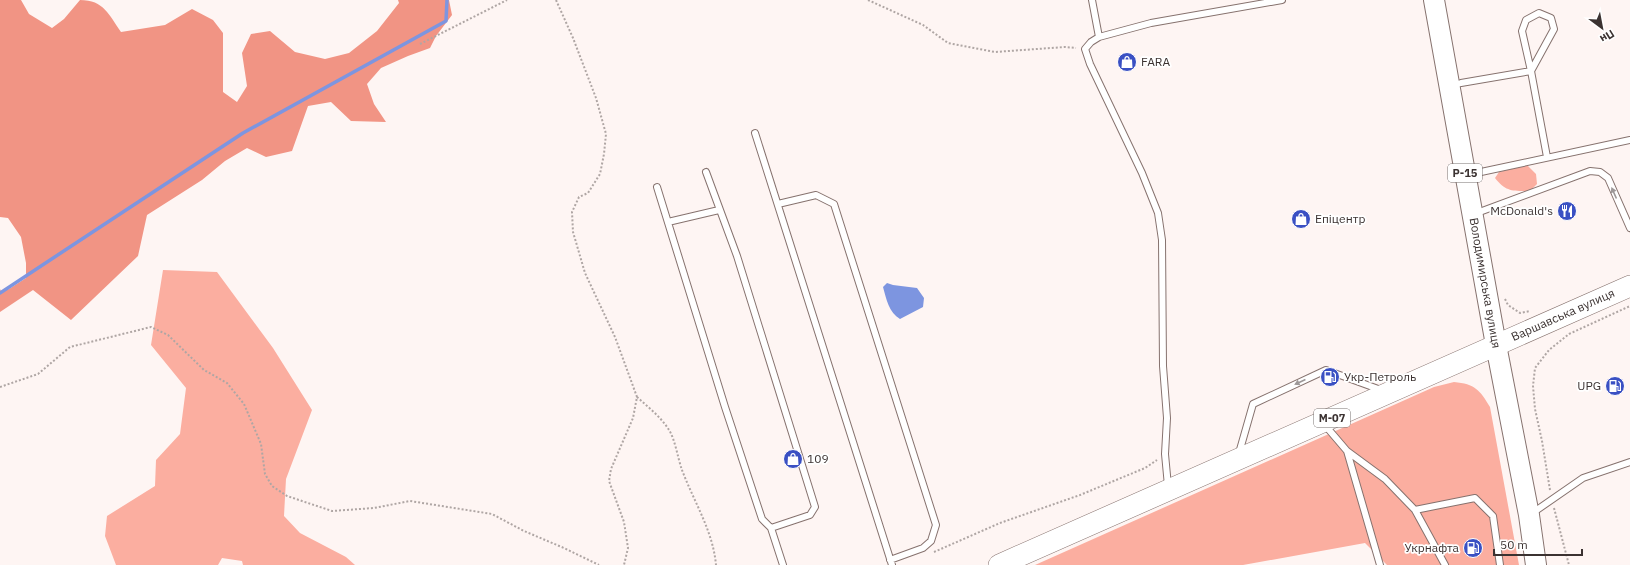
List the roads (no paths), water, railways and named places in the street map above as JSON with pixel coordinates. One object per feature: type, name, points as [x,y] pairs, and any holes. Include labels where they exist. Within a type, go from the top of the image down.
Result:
[{"type":"highway","name":"Варшавська вулиця","points":[[1496,345],[1630,286]]},
{"type":"highway","name":"М-07","points":[[999,565],[1496,345]]},
{"type":"main road","name":"Володимирська вулиця","points":[[1434,0],[1496,345],[1529,515],[1536,565]]},
{"type":"lane","points":[[1092,0],[1099,37]]},
{"type":"lane","points":[[1168,491],[1165,454],[1167,418],[1163,366],[1162,240],[1158,213],[1142,173],[1090,64],[1086,49],[1091,42],[1099,37],[1151,23],[1282,0]]},
{"type":"lane","points":[[1532,71],[1554,29],[1551,18],[1539,13],[1526,20],[1522,31],[1532,71],[1547,157]]},
{"type":"lane","points":[[1449,86],[1532,71]]},
{"type":"lane","points":[[755,133],[891,562],[922,548],[932,541],[936,525],[834,204],[816,195],[778,204]]},
{"type":"lane","points":[[1465,176],[1476,172],[1630,140]]},
{"type":"lane","points":[[1473,214],[1590,171],[1600,172],[1608,178],[1630,228]]},
{"type":"lane","points":[[706,172],[737,256],[815,507],[810,515],[770,528]]},
{"type":"lane","points":[[657,187],[725,407],[762,519],[770,528],[783,565]]},
{"type":"lane","points":[[668,222],[719,210]]},
{"type":"lane","points":[[1237,460],[1254,404],[1326,370],[1388,393]]},
{"type":"lane","points":[[1322,422],[1347,451],[1385,479],[1415,510],[1445,565]]},
{"type":"lane","points":[[1347,451],[1380,565]]},
{"type":"lane","points":[[1529,515],[1583,478],[1630,462]]},
{"type":"lane","points":[[1415,510],[1475,498],[1493,516],[1500,565]]},
{"type":"water","points":[[887,283],[917,288],[924,298],[923,307],[900,319],[893,313],[887,300],[883,287]]},
{"type":"waterway","points":[[0,293],[243,133],[446,21],[447,0]]},
{"type":"place","name":"FARA","points":[[1127,62]]},
{"type":"place","name":"McDonald's","points":[[1567,211]]},
{"type":"place","name":"Епіцентр","points":[[1301,219]]},
{"type":"place","name":"Укр-Петроль","points":[[1330,377]]},
{"type":"place","name":"UPG","points":[[1615,386]]},
{"type":"place","name":"109","points":[[793,459]]},
{"type":"place","name":"Укрнафта","points":[[1473,548]]}]
